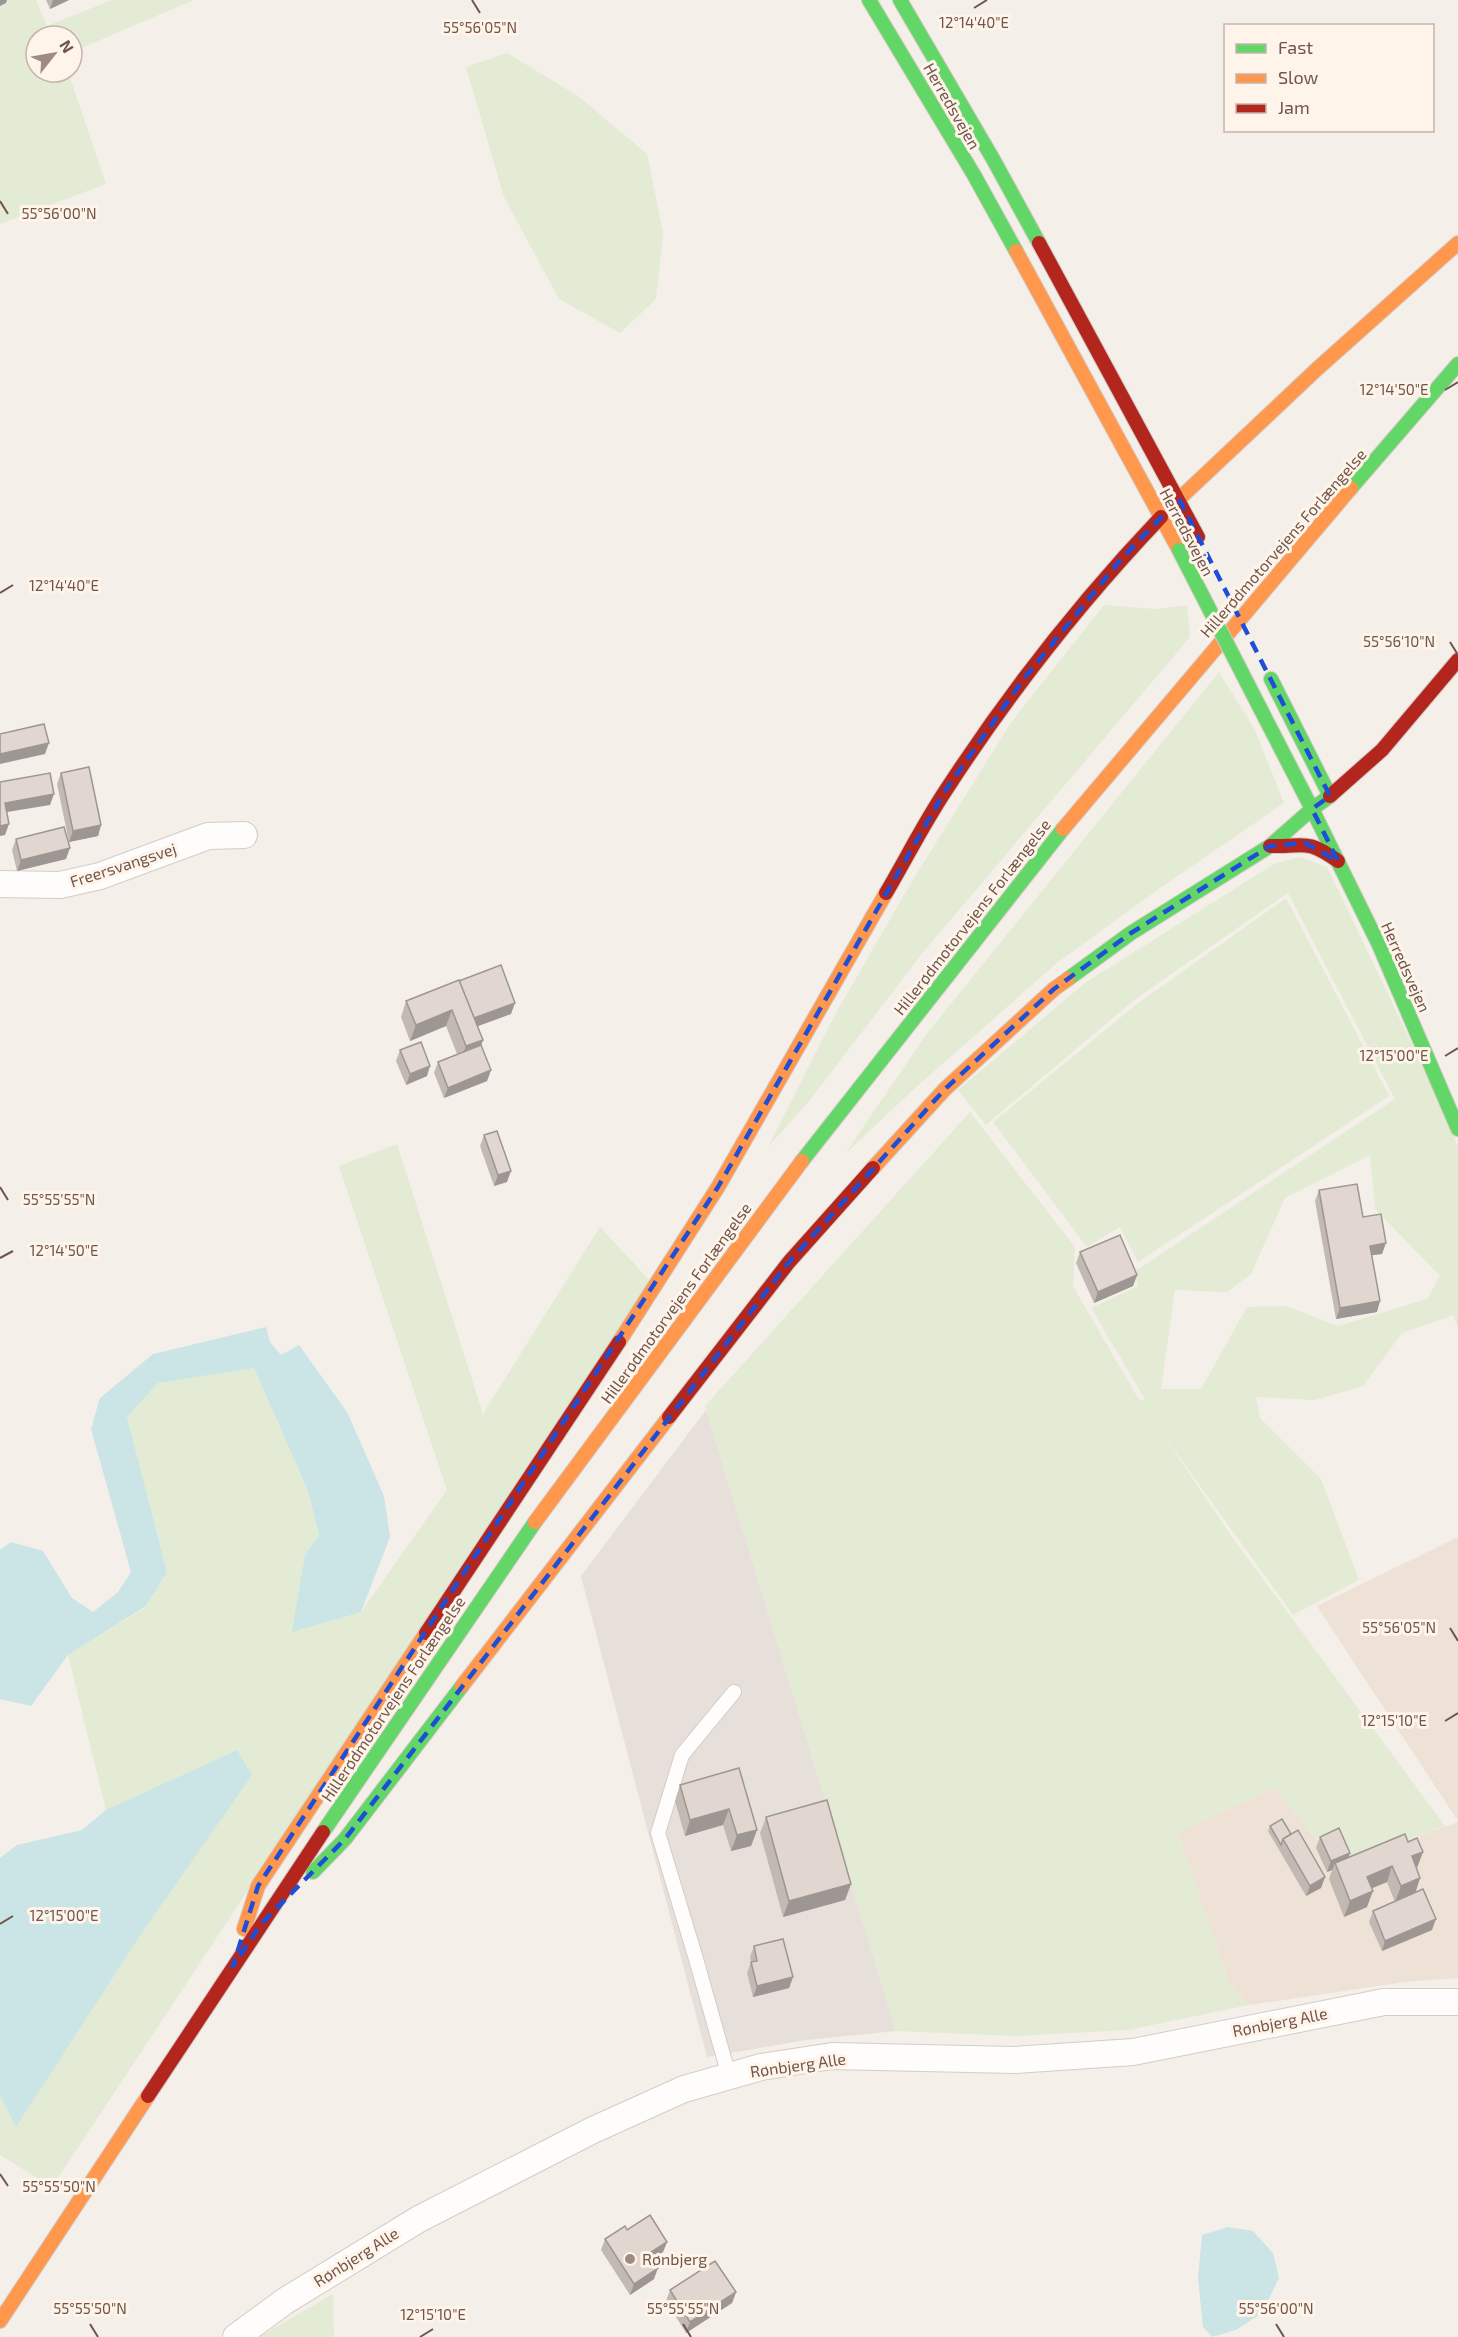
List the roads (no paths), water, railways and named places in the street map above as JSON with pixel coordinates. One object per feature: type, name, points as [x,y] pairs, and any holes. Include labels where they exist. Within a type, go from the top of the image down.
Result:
[{"type":"main road","name":"Herredsvejen","points":[[869,0],[974,175],[1179,550],[1338,861],[1378,945],[1458,1129]]},
{"type":"main road","name":"Herredsvejen","points":[[900,0],[993,159],[1179,499],[1200,542]]},
{"type":"main road","points":[[233,1966],[258,1886],[614,1350],[718,1186],[945,791],[1022,681],[1122,558],[1161,517],[1317,369],[1458,243]]},
{"type":"main road","name":"Hillerødmotorvejens Forlængelse","points":[[0,2321],[261,1924],[521,1541],[808,1154],[1061,831],[1266,585],[1458,364]]},
{"type":"main road","points":[[1234,608],[1245,628]]},
{"type":"main road","points":[[261,1924],[345,1839],[789,1262],[945,1089],[1054,989],[1131,933],[1270,846],[1312,809],[1333,801],[1345,785],[1411,718],[1458,660]]},
{"type":"main road","points":[[1268,674],[1333,801]]},
{"type":"main road","points":[[1270,846],[1287,847],[1305,843],[1320,848],[1338,861]]},
{"type":"street","name":"Freersvangsvej","points":[[0,884],[60,885],[100,876],[208,836],[244,835]]},
{"type":"street","name":"Rønbjerg Alle","points":[[236,2337],[285,2301],[419,2218],[593,2130],[684,2089],[761,2067],[832,2056],[1014,2060],[1133,2052],[1384,2002],[1458,2002]]},
{"type":"lane","points":[[729,2076],[658,1833],[682,1755],[734,1692]]},
{"type":"water","points":[[266,1327],[270,1342],[281,1355],[299,1345],[347,1412],[384,1496],[390,1537],[361,1612],[292,1632],[305,1555],[319,1535],[308,1491],[254,1368],[158,1383],[127,1417],[167,1572],[146,1606],[68,1655],[31,1706],[0,1699],[0,1550],[11,1542],[43,1551],[72,1598],[93,1612],[118,1592],[131,1572],[91,1429],[100,1398],[153,1354]]},
{"type":"water","points":[[237,1750],[252,1775],[139,1937],[16,2127],[0,2096],[0,1858],[17,1845],[82,1830],[106,1810]]},
{"type":"water","points":[[1228,2227],[1253,2231],[1273,2253],[1279,2278],[1262,2313],[1236,2330],[1212,2337],[1203,2327],[1198,2278],[1202,2235]]},
{"type":"place","name":"Rønbjerg","points":[[630,2259]]}]
